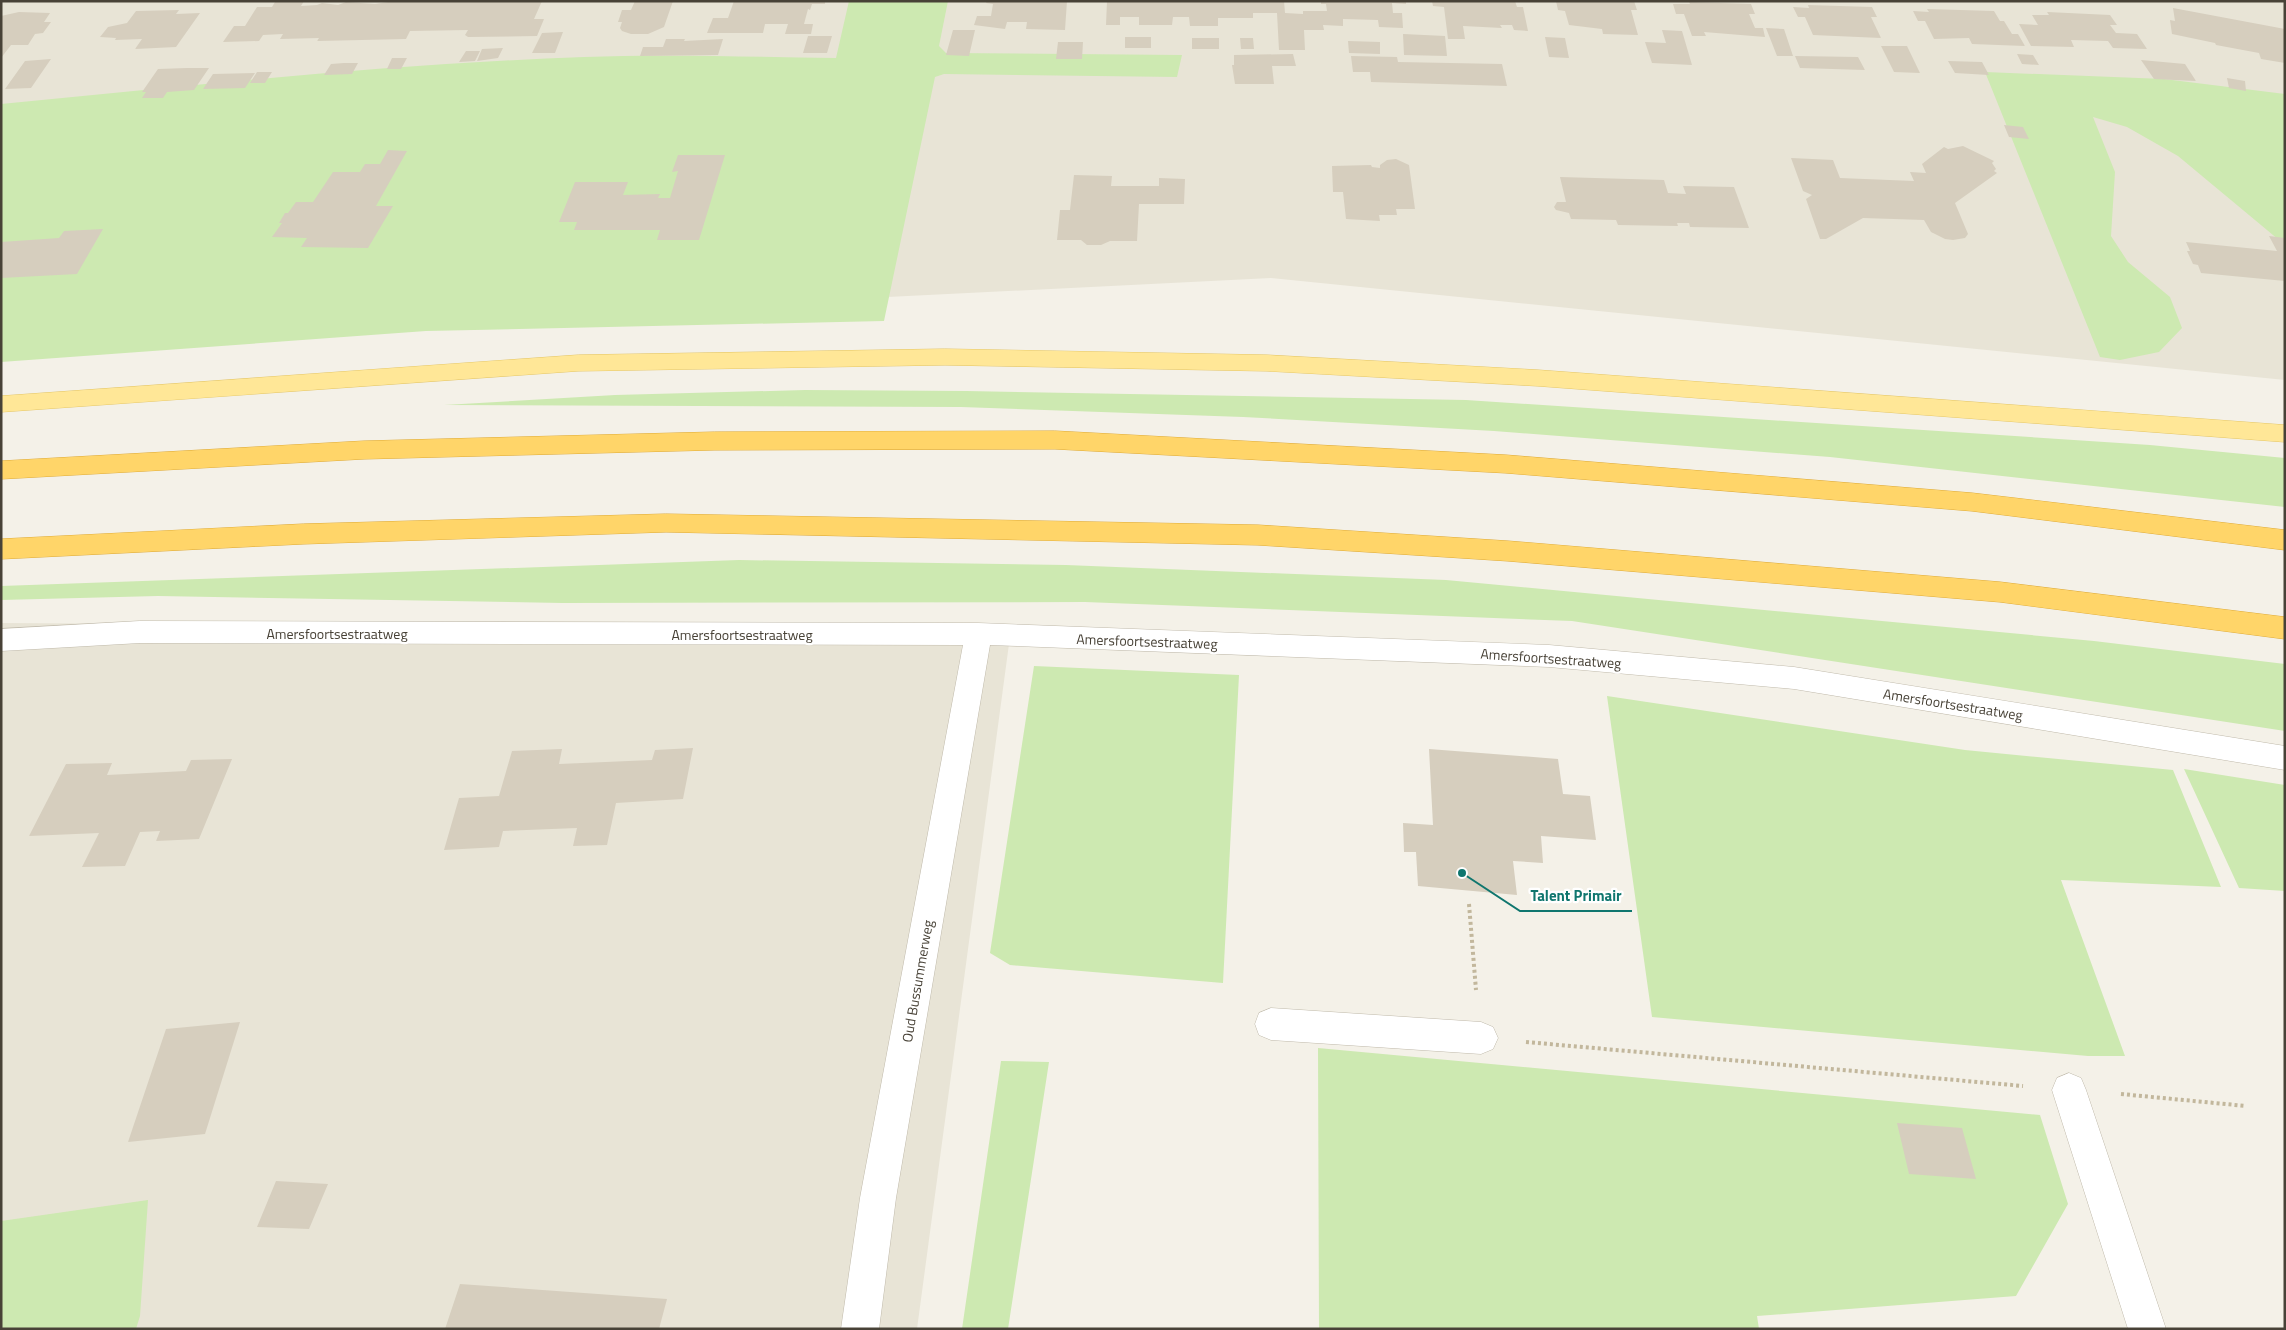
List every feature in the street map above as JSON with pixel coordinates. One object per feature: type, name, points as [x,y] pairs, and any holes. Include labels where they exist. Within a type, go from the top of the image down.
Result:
[{"type":"highway","points":[[1,470],[373,450],[714,440],[1055,440],[1506,464],[1972,502],[2285,540]]},
{"type":"highway","points":[[1,549],[303,534],[666,523],[1258,535],[1508,551],[2000,592],[2285,628]]},
{"type":"main road","points":[[1,404],[578,364],[955,357],[1267,363],[1528,378],[2285,434]]},
{"type":"street","name":"Amersfoortsestraatweg","points":[[1,640],[140,632],[978,634],[1549,656],[1794,678],[2285,758]]},
{"type":"street","name":"Oud Bussummerweg","points":[[860,1329],[878,1198],[978,634]]},
{"type":"street","points":[[1271,1024],[1481,1038]]},
{"type":"street","points":[[2069,1090],[2147,1329]]},
{"type":"path","points":[[1469,904],[1481,1038],[2246,1106]]},
{"type":"shaded area","points":[[1,1],[2285,1],[2285,380],[1271,278],[1,341]]},
{"type":"shaded area","points":[[1,623],[1011,629],[917,1329],[1,1329]]},
{"type":"green space","points":[[849,1],[948,1],[939,46],[946,53],[1182,55],[1177,77],[944,74],[935,77],[884,321],[426,331],[1,362],[1,104],[292,76],[511,60],[647,56],[836,58]]},
{"type":"green space","points":[[1985,72],[2164,79],[2285,94],[2285,245],[2178,156],[2127,127],[2093,117],[2115,172],[2111,236],[2128,262],[2170,297],[2182,328],[2159,352],[2120,360],[2100,357]]},
{"type":"green space","points":[[805,390],[1466,400],[2150,445],[2285,458],[2285,507],[1830,457],[1494,431],[1243,417],[961,407],[444,405],[615,395]]},
{"type":"green space","points":[[739,560],[1066,565],[1446,580],[2094,641],[2285,664],[2285,731],[1572,621],[1085,602],[563,603],[158,596],[1,600],[1,586]]},
{"type":"green space","points":[[1034,666],[1239,675],[1223,983],[1010,965],[990,953]]},
{"type":"green space","points":[[1607,696],[1965,750],[2173,770],[2221,887],[2061,880],[2125,1056],[2088,1056],[1652,1017]]},
{"type":"green space","points":[[2184,769],[2285,785],[2285,891],[2239,888]]},
{"type":"green space","points":[[1318,1048],[2040,1115],[2068,1204],[2016,1296],[1757,1316],[1759,1329],[1319,1329]]},
{"type":"green space","points":[[1001,1061],[1049,1062],[1008,1329],[962,1329]]},
{"type":"green space","points":[[148,1200],[140,1316],[136,1329],[1,1329],[1,1221]]},
{"type":"building","points":[[304,1],[301,6],[322,3],[338,5],[346,2],[375,4],[395,1],[542,1],[534,19],[544,19],[537,36],[468,37],[465,35],[468,30],[410,31],[406,39],[317,41],[319,38],[280,39],[283,34],[263,35],[259,41],[223,42],[234,26],[245,26],[257,7],[272,7],[275,2]]},
{"type":"building","points":[[635,1],[673,1],[664,27],[648,34],[631,34],[622,31],[620,28],[622,22],[618,22],[622,10],[631,10]]},
{"type":"building","points":[[734,1],[825,1],[825,4],[812,4],[810,10],[808,9],[804,24],[813,24],[811,34],[785,34],[788,24],[765,24],[763,33],[707,33],[713,18],[728,18]]},
{"type":"building","points":[[987,1],[1067,1],[1065,30],[1026,29],[1027,22],[1007,22],[1005,29],[974,25],[977,16],[991,16],[993,4],[986,3]]},
{"type":"building","points":[[1107,1],[1284,1],[1285,13],[1303,14],[1303,11],[1327,11],[1326,4],[1321,4],[1321,1],[1406,1],[1406,4],[1392,3],[1393,13],[1402,13],[1403,28],[1379,27],[1378,20],[1343,19],[1343,26],[1323,25],[1324,30],[1304,30],[1305,50],[1279,50],[1277,13],[1253,13],[1253,18],[1218,18],[1218,26],[1190,26],[1189,17],[1173,17],[1172,25],[1139,25],[1139,17],[1120,17],[1120,25],[1106,25]]},
{"type":"building","points":[[1432,1],[1515,1],[1517,7],[1523,7],[1528,31],[1514,30],[1512,25],[1500,25],[1502,28],[1463,26],[1465,39],[1448,39],[1444,7],[1433,6]]},
{"type":"building","points":[[1556,1],[1634,1],[1637,10],[1631,10],[1638,35],[1603,34],[1602,29],[1569,25],[1565,11],[1558,10]]},
{"type":"building","points":[[1689,2],[1751,4],[1755,14],[1749,14],[1755,28],[1763,28],[1765,37],[1704,32],[1706,36],[1692,36],[1684,14],[1676,14],[1673,4],[1690,4]]},
{"type":"building","points":[[1808,5],[1872,7],[1877,17],[1871,17],[1881,38],[1813,35],[1805,17],[1798,17],[1793,7],[1809,8]]},
{"type":"building","points":[[2173,8],[2285,29],[2285,63],[2261,59],[2259,53],[2172,34],[2170,20],[2175,21]]},
{"type":"building","points":[[1927,9],[1994,11],[2000,21],[2004,21],[2012,34],[2018,34],[2025,46],[1972,44],[1969,38],[1934,39],[1925,21],[1918,21],[1913,11],[1929,12]]},
{"type":"building","points":[[179,10],[176,14],[200,13],[176,47],[135,49],[142,39],[115,40],[116,38],[100,37],[108,27],[127,23],[136,11]]},
{"type":"building","points":[[19,12],[50,13],[44,22],[51,22],[43,33],[35,34],[28,45],[11,45],[1,58],[1,16]]},
{"type":"building","points":[[2047,12],[2110,15],[2117,25],[2110,25],[2116,33],[2137,34],[2147,49],[2113,48],[2108,41],[2071,40],[2074,47],[2031,46],[2019,24],[2038,25],[2032,15],[2049,15]]},
{"type":"building","points":[[1766,28],[1784,29],[1793,56],[1777,56]]},
{"type":"building","points":[[953,30],[975,30],[969,56],[946,55]]},
{"type":"building","points":[[1662,30],[1682,31],[1692,65],[1652,63],[1645,42],[1666,43]]},
{"type":"building","points":[[563,32],[555,53],[532,53],[542,33]]},
{"type":"building","points":[[1403,34],[1445,36],[1447,56],[1404,55]]},
{"type":"building","points":[[808,36],[832,36],[827,53],[803,53]]},
{"type":"building","points":[[1125,37],[1151,37],[1151,48],[1125,48]]},
{"type":"building","points":[[1545,37],[1565,38],[1569,58],[1549,57]]},
{"type":"building","points":[[1192,38],[1219,38],[1219,49],[1192,49]]},
{"type":"building","points":[[1240,38],[1253,38],[1254,49],[1241,49]]},
{"type":"building","points":[[666,39],[685,39],[684,41],[723,39],[718,55],[640,56],[643,47],[663,47]]},
{"type":"building","points":[[1348,41],[1380,42],[1380,54],[1349,53]]},
{"type":"building","points":[[1058,42],[1083,42],[1082,59],[1056,59]]},
{"type":"building","points":[[1881,46],[1907,46],[1920,73],[1894,72]]},
{"type":"building","points":[[503,48],[498,58],[477,61],[482,49]]},
{"type":"building","points":[[466,51],[480,51],[475,61],[459,62]]},
{"type":"building","points":[[1293,54],[1296,66],[1272,66],[1274,84],[1235,84],[1232,65],[1234,65],[1234,55]]},
{"type":"building","points":[[2017,54],[2033,55],[2039,65],[2022,64]]},
{"type":"building","points":[[1351,56],[1397,57],[1398,62],[1502,64],[1507,86],[1371,82],[1370,72],[1353,72]]},
{"type":"building","points":[[1795,56],[1858,57],[1865,70],[1800,68]]},
{"type":"building","points":[[392,58],[407,58],[401,69],[387,69]]},
{"type":"building","points":[[51,59],[31,88],[5,89],[25,61]]},
{"type":"building","points":[[2141,60],[2185,64],[2196,81],[2154,79]]},
{"type":"building","points":[[1948,61],[1982,62],[1989,75],[1955,73]]},
{"type":"building","points":[[358,63],[352,74],[324,75],[331,64]]},
{"type":"building","points":[[209,68],[194,90],[167,92],[163,98],[142,98],[146,92],[142,92],[158,69]]},
{"type":"building","points":[[257,72],[272,72],[265,83],[250,83]]},
{"type":"building","points":[[255,73],[245,88],[203,89],[213,74]]},
{"type":"building","points":[[2227,78],[2245,81],[2246,91],[2229,88]]},
{"type":"building","points":[[2004,125],[2023,127],[2029,139],[2009,137]]},
{"type":"building","points":[[1963,146],[1994,161],[1992,163],[1996,169],[1994,171],[1997,173],[1955,203],[1968,234],[1965,238],[1953,240],[1945,239],[1931,232],[1924,220],[1863,218],[1826,239],[1820,239],[1806,199],[1812,195],[1803,191],[1791,158],[1833,160],[1840,178],[1914,181],[1910,172],[1926,173],[1922,164],[1944,147],[1948,149]]},
{"type":"building","points":[[388,150],[407,151],[376,206],[393,206],[368,248],[301,247],[307,238],[272,237],[282,223],[279,223],[285,213],[288,213],[296,202],[313,202],[333,172],[360,172],[365,164],[380,164]]},
{"type":"building","points":[[678,155],[725,155],[699,240],[657,240],[660,230],[574,230],[577,222],[559,222],[575,182],[628,182],[623,195],[660,194],[658,198],[670,198],[678,171],[672,172]]},
{"type":"building","points":[[1396,159],[1409,165],[1415,209],[1396,209],[1397,215],[1379,215],[1380,221],[1346,219],[1343,192],[1333,192],[1332,166],[1371,165],[1372,167],[1380,168],[1380,165],[1387,160]]},
{"type":"building","points":[[1074,175],[1112,176],[1111,186],[1159,186],[1159,178],[1185,179],[1184,204],[1139,204],[1137,241],[1110,241],[1101,245],[1087,245],[1081,240],[1057,240],[1060,210],[1070,210]]},
{"type":"building","points":[[1560,177],[1664,180],[1668,193],[1686,194],[1683,186],[1734,187],[1749,228],[1690,227],[1689,223],[1677,223],[1678,226],[1618,225],[1616,220],[1571,219],[1569,213],[1556,210],[1554,207],[1557,202],[1566,202]]},
{"type":"building","points":[[103,229],[77,274],[1,278],[1,242],[59,238],[64,231]]},
{"type":"building","points":[[2269,236],[2285,238],[2285,281],[2201,273],[2198,265],[2193,264],[2187,251],[2190,251],[2186,242],[2277,251]]},
{"type":"building","points":[[693,748],[683,799],[616,803],[607,845],[573,846],[577,828],[503,831],[499,847],[444,850],[459,798],[499,796],[512,751],[562,749],[559,764],[652,760],[655,750]]},
{"type":"building","points":[[1429,749],[1558,759],[1563,794],[1590,796],[1596,840],[1541,836],[1543,863],[1513,861],[1517,895],[1418,886],[1416,852],[1404,852],[1403,823],[1433,825]]},
{"type":"building","points":[[232,759],[199,839],[156,841],[160,831],[140,832],[125,866],[82,867],[99,833],[29,836],[66,764],[112,763],[107,775],[186,771],[191,760]]},
{"type":"building","points":[[240,1022],[205,1134],[128,1142],[166,1029]]},
{"type":"building","points":[[1897,1123],[1962,1128],[1976,1179],[1909,1174]]},
{"type":"building","points":[[276,1181],[328,1184],[309,1229],[257,1227]]},
{"type":"building","points":[[460,1284],[667,1299],[659,1329],[445,1329]]},
{"type":"place","name":"Talent Primair","points":[[1462,873]]}]
